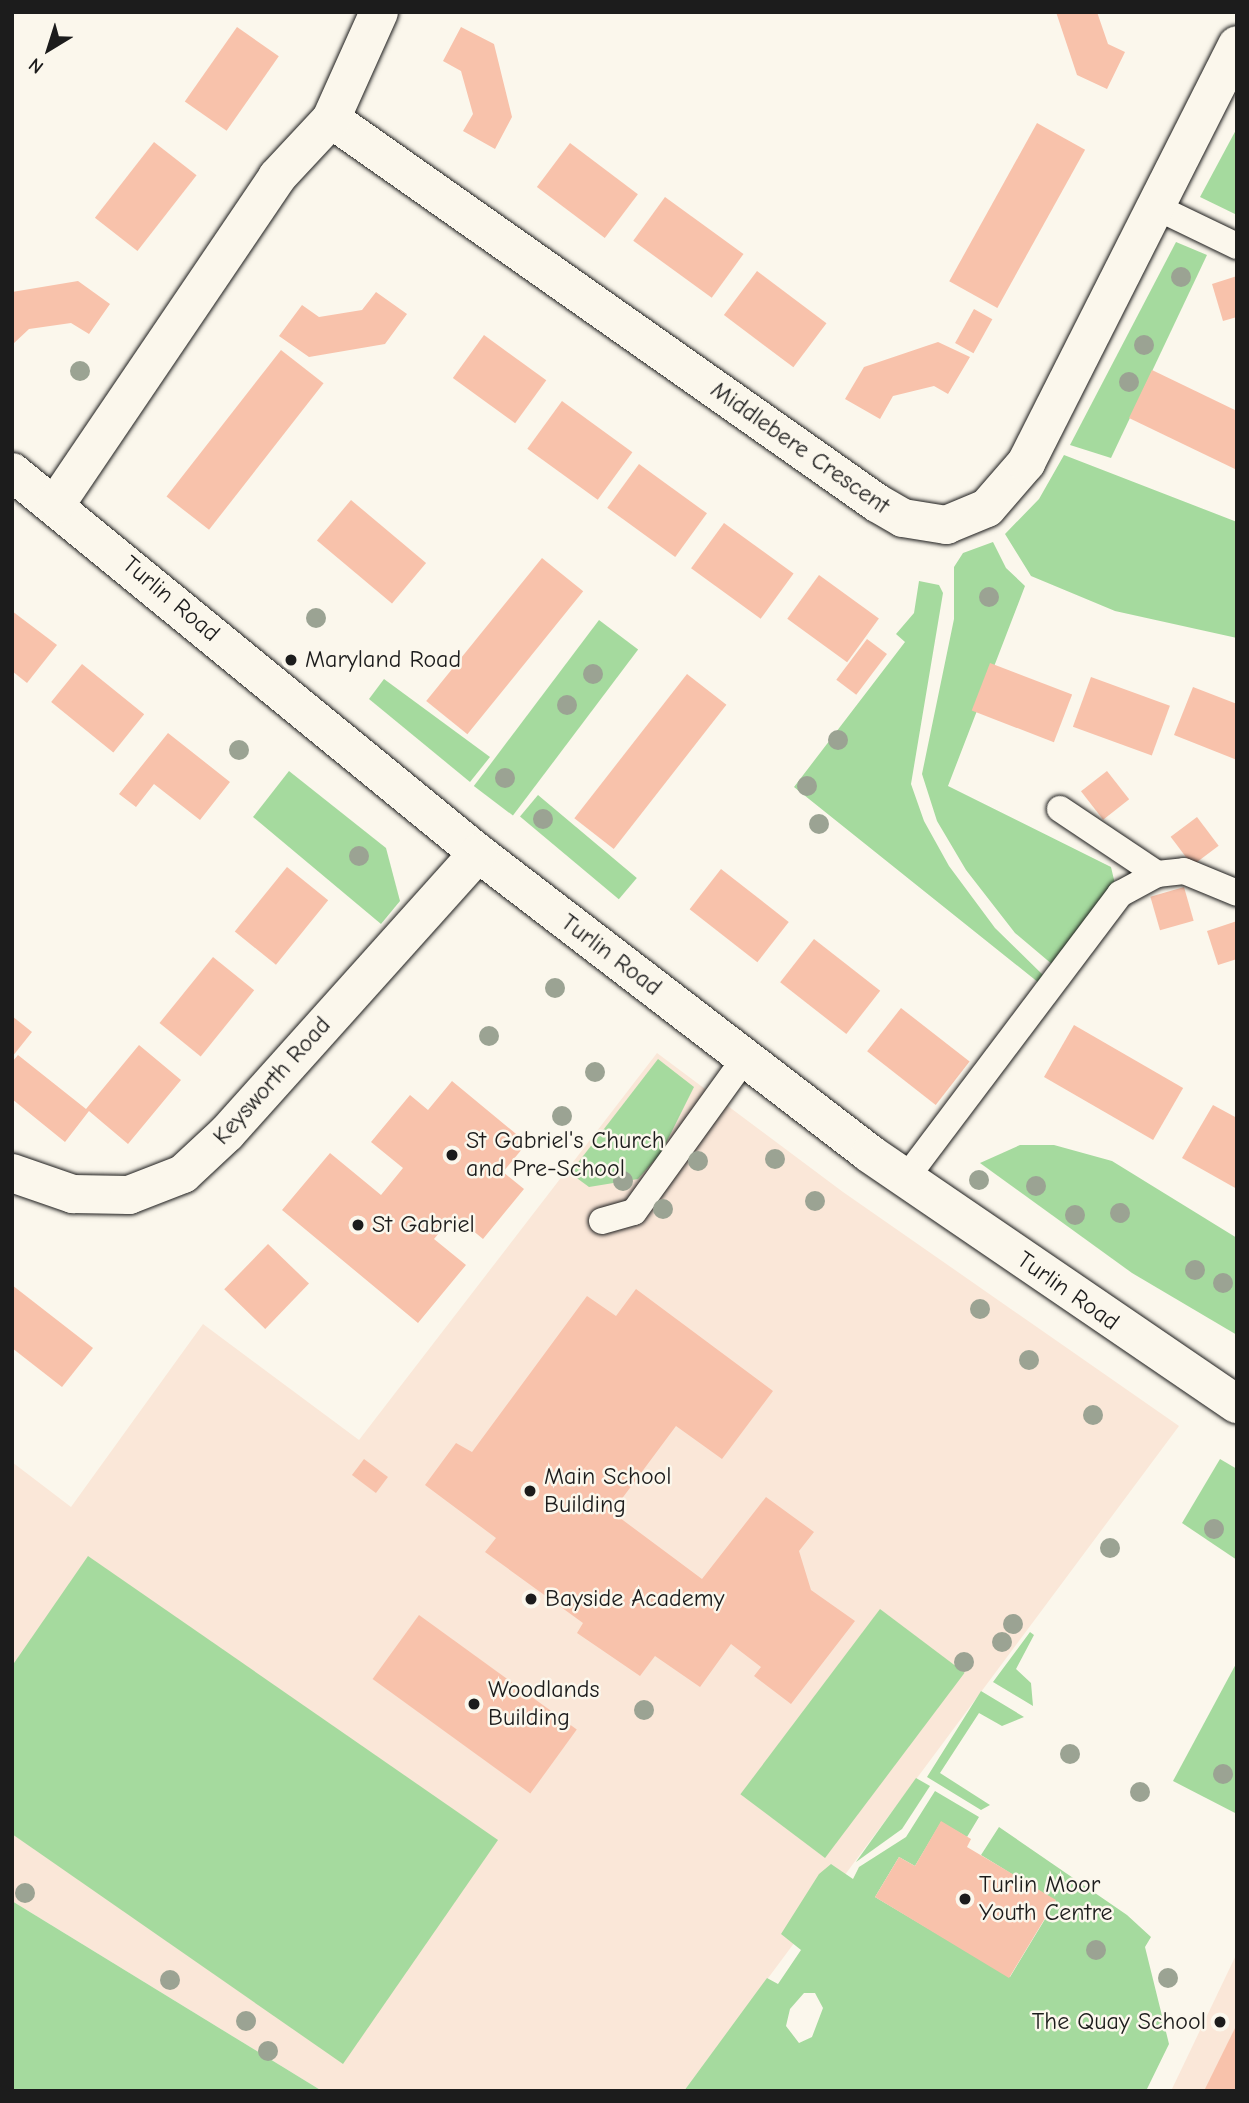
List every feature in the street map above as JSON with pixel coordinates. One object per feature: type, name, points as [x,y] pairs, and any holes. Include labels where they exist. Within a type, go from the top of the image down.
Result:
[{"type":"street","points":[[56,504],[278,177],[331,119],[379,12]]},
{"type":"street","name":"Middlebere Crescent","points":[[331,119],[877,503],[925,524],[954,523],[987,508],[1026,463],[1237,45]]},
{"type":"street","name":"Turlin Road","points":[[12,471],[56,504],[478,853],[745,1058],[906,1178],[1236,1402]]},
{"type":"street","name":"Keysworth Road","points":[[12,1173],[87,1195],[129,1195],[183,1174],[227,1133],[478,853]]},
{"type":"lane","points":[[1156,207],[1237,246]]},
{"type":"lane","points":[[1060,809],[1157,874]]},
{"type":"lane","points":[[906,1178],[1120,894],[1157,874],[1184,871],[1237,893]]},
{"type":"lane","points":[[602,1221],[634,1212],[745,1058]]},
{"type":"shaded area","name":"Bayside Academy","points":[[657,1053],[843,1192],[1179,1426],[684,2091],[322,2091],[12,1901],[12,1462],[71,1507],[203,1324],[359,1440]]},
{"type":"shaded area","name":"The Quay School","points":[[1237,1953],[1237,2091],[1171,2091]]},
{"type":"green space","points":[[1237,128],[1237,215],[1200,197]]},
{"type":"green space","points":[[1176,242],[1207,255],[1111,458],[1070,445]]},
{"type":"green space","points":[[1064,455],[1237,522],[1237,638],[1115,611],[1031,576],[1005,534],[1039,499]]},
{"type":"green space","points":[[993,542],[1006,568],[1025,586],[948,786],[1111,867],[1115,884],[1053,965],[1015,933],[966,870],[937,821],[922,774],[954,619],[954,567],[963,553]]},
{"type":"green space","points":[[919,581],[939,585],[943,593],[911,784],[924,821],[949,866],[995,928],[1045,977],[1039,983],[794,787],[905,642],[896,634],[914,613]]},
{"type":"green space","points":[[599,620],[638,649],[513,816],[474,786]]},
{"type":"green space","points":[[384,679],[490,757],[470,782],[369,699]]},
{"type":"green space","points":[[289,771],[386,848],[400,901],[381,924],[253,817]]},
{"type":"green space","points":[[538,795],[637,878],[619,899],[520,816]]},
{"type":"green space","points":[[658,1059],[694,1087],[661,1153],[638,1179],[589,1187],[570,1173]]},
{"type":"green space","points":[[1020,1145],[1054,1145],[1112,1161],[1237,1238],[1237,1335],[1132,1273],[980,1163]]},
{"type":"green space","points":[[1220,1459],[1237,1469],[1237,1560],[1182,1523]]},
{"type":"green space","points":[[88,1556],[498,1840],[343,2064],[12,1834],[12,1666]]},
{"type":"green space","points":[[880,1609],[965,1673],[825,1858],[740,1794]]},
{"type":"green space","points":[[1030,1632],[1034,1635],[1016,1669],[1031,1683],[1033,1706],[993,1682]]},
{"type":"green space","points":[[1237,1662],[1237,1814],[1173,1781]]},
{"type":"green space","points":[[981,1691],[1024,1717],[1002,1726],[979,1713],[940,1773],[990,1805],[981,1810],[927,1777]]},
{"type":"green space","points":[[916,1778],[930,1786],[902,1829],[856,1862]]},
{"type":"green space","points":[[935,1791],[979,1817],[967,1837],[941,1822],[915,1866],[899,1857],[875,1897],[1010,1977],[1056,1901],[981,1855],[999,1827],[1127,1915],[1151,1937],[1145,1947],[1169,2044],[1146,2091],[684,2091],[767,1978],[778,1984],[801,1950],[781,1934],[819,1874],[831,1864],[853,1879],[859,1867],[906,1837]],"holes":[[[804,1993],[815,1993],[823,2008],[812,2037],[799,2043],[786,2026],[790,2009]]]},
{"type":"green space","points":[[12,1901],[322,2091],[12,2091]]},
{"type":"building","points":[[1056,12],[1097,12],[1108,44],[1125,52],[1107,89],[1077,75]]},
{"type":"building","points":[[237,27],[279,56],[227,131],[185,102]]},
{"type":"building","points":[[461,27],[494,44],[512,117],[495,149],[463,131],[473,114],[461,71],[443,61]]},
{"type":"building","points":[[1037,123],[1085,150],[997,308],[949,281]]},
{"type":"building","points":[[154,142],[197,175],[137,251],[95,218]]},
{"type":"building","points":[[570,143],[638,194],[605,238],[537,187]]},
{"type":"building","points":[[665,197],[743,254],[712,298],[633,241]]},
{"type":"building","points":[[757,271],[826,323],[793,367],[724,315]]},
{"type":"building","points":[[1237,276],[1237,317],[1223,321],[1212,284]]},
{"type":"building","points":[[78,281],[110,304],[89,334],[71,323],[29,329],[12,345],[12,292]]},
{"type":"building","points":[[376,292],[407,314],[385,344],[309,357],[279,336],[302,305],[319,317],[362,310]]},
{"type":"building","points":[[974,309],[992,319],[973,353],[955,343]]},
{"type":"building","points":[[484,335],[546,380],[515,423],[453,378]]},
{"type":"building","points":[[938,342],[970,357],[948,394],[934,386],[893,396],[880,419],[845,399],[864,367]]},
{"type":"building","points":[[281,350],[324,383],[209,530],[166,497]]},
{"type":"building","points":[[1152,370],[1237,411],[1237,470],[1129,418]]},
{"type":"building","points":[[562,401],[632,452],[598,500],[527,449]]},
{"type":"building","points":[[639,464],[707,513],[675,557],[607,508]]},
{"type":"building","points":[[351,500],[426,563],[392,604],[317,541]]},
{"type":"building","points":[[724,523],[794,574],[761,619],[691,568]]},
{"type":"building","points":[[542,558],[583,591],[467,734],[426,701]]},
{"type":"building","points":[[819,575],[879,618],[847,662],[787,619]]},
{"type":"building","points":[[12,611],[57,645],[27,683],[12,671]]},
{"type":"building","points":[[867,639],[887,654],[856,695],[836,680]]},
{"type":"building","points":[[990,663],[1072,695],[1054,742],[972,711]]},
{"type":"building","points":[[82,664],[144,714],[113,752],[51,702]]},
{"type":"building","points":[[687,674],[726,705],[614,849],[574,818]]},
{"type":"building","points":[[1091,677],[1170,706],[1152,756],[1073,727]]},
{"type":"building","points":[[1193,687],[1237,704],[1237,760],[1174,735]]},
{"type":"building","points":[[168,733],[230,782],[200,820],[154,784],[136,807],[119,794]]},
{"type":"building","points":[[1107,771],[1129,799],[1103,820],[1081,791]]},
{"type":"building","points":[[1197,817],[1219,846],[1192,866],[1171,837]]},
{"type":"building","points":[[287,867],[328,900],[276,965],[235,932]]},
{"type":"building","points":[[721,869],[789,922],[757,962],[690,909]]},
{"type":"building","points":[[1184,887],[1194,921],[1160,930],[1150,897]]},
{"type":"building","points":[[1237,921],[1237,959],[1218,965],[1207,931]]},
{"type":"building","points":[[814,939],[880,991],[846,1034],[780,982]]},
{"type":"building","points":[[213,957],[254,990],[201,1056],[160,1023]]},
{"type":"building","points":[[901,1008],[970,1062],[936,1105],[867,1051]]},
{"type":"building","points":[[12,1016],[32,1032],[12,1057]]},
{"type":"building","points":[[1074,1025],[1183,1088],[1153,1140],[1044,1077]]},
{"type":"building","points":[[139,1045],[181,1080],[128,1144],[89,1111],[65,1142],[12,1099],[12,1062],[18,1055],[86,1109]]},
{"type":"building","points":[[452,1081],[527,1143],[503,1172],[524,1189],[483,1239],[454,1215],[434,1239],[466,1265],[418,1323],[282,1210],[330,1153],[381,1195],[403,1168],[371,1142],[410,1095],[428,1110]]},
{"type":"building","points":[[1213,1105],[1237,1118],[1237,1189],[1182,1158]]},
{"type":"building","points":[[268,1244],[309,1284],[265,1329],[224,1289]]},
{"type":"building","points":[[12,1285],[93,1348],[62,1387],[12,1348]]},
{"type":"building","name":"Main School Building","points":[[636,1289],[773,1391],[722,1459],[676,1426],[612,1512],[702,1579],[766,1497],[814,1532],[799,1551],[811,1590],[855,1621],[791,1704],[754,1676],[761,1667],[731,1644],[700,1687],[655,1656],[640,1676],[577,1633],[583,1623],[485,1552],[496,1538],[425,1485],[456,1443],[472,1452],[587,1296],[616,1316]]},
{"type":"building","points":[[364,1459],[388,1477],[376,1493],[352,1475]]},
{"type":"building","name":"Woodlands Building","points":[[419,1615],[577,1730],[530,1794],[373,1679]]},
{"type":"building","name":"Turlin Moor Youth Centre","points":[[941,1821],[971,1839],[967,1847],[1056,1900],[1009,1978],[875,1897],[899,1857],[915,1866]]},
{"type":"building","points":[[1237,2024],[1237,2091],[1204,2091]]},
{"type":"place","name":"Maryland Road","points":[[291,660]]},
{"type":"place","name":"St Gabriel's Church and Pre-School","points":[[452,1155]]},
{"type":"place","name":"St Gabriel","points":[[358,1225]]},
{"type":"place","name":"Main School Building","points":[[530,1491]]},
{"type":"place","name":"Bayside Academy","points":[[531,1599]]},
{"type":"place","name":"Woodlands Building","points":[[474,1704]]},
{"type":"place","name":"Turlin Moor Youth Centre","points":[[965,1899]]},
{"type":"place","name":"The Quay School","points":[[1220,2022]]}]
